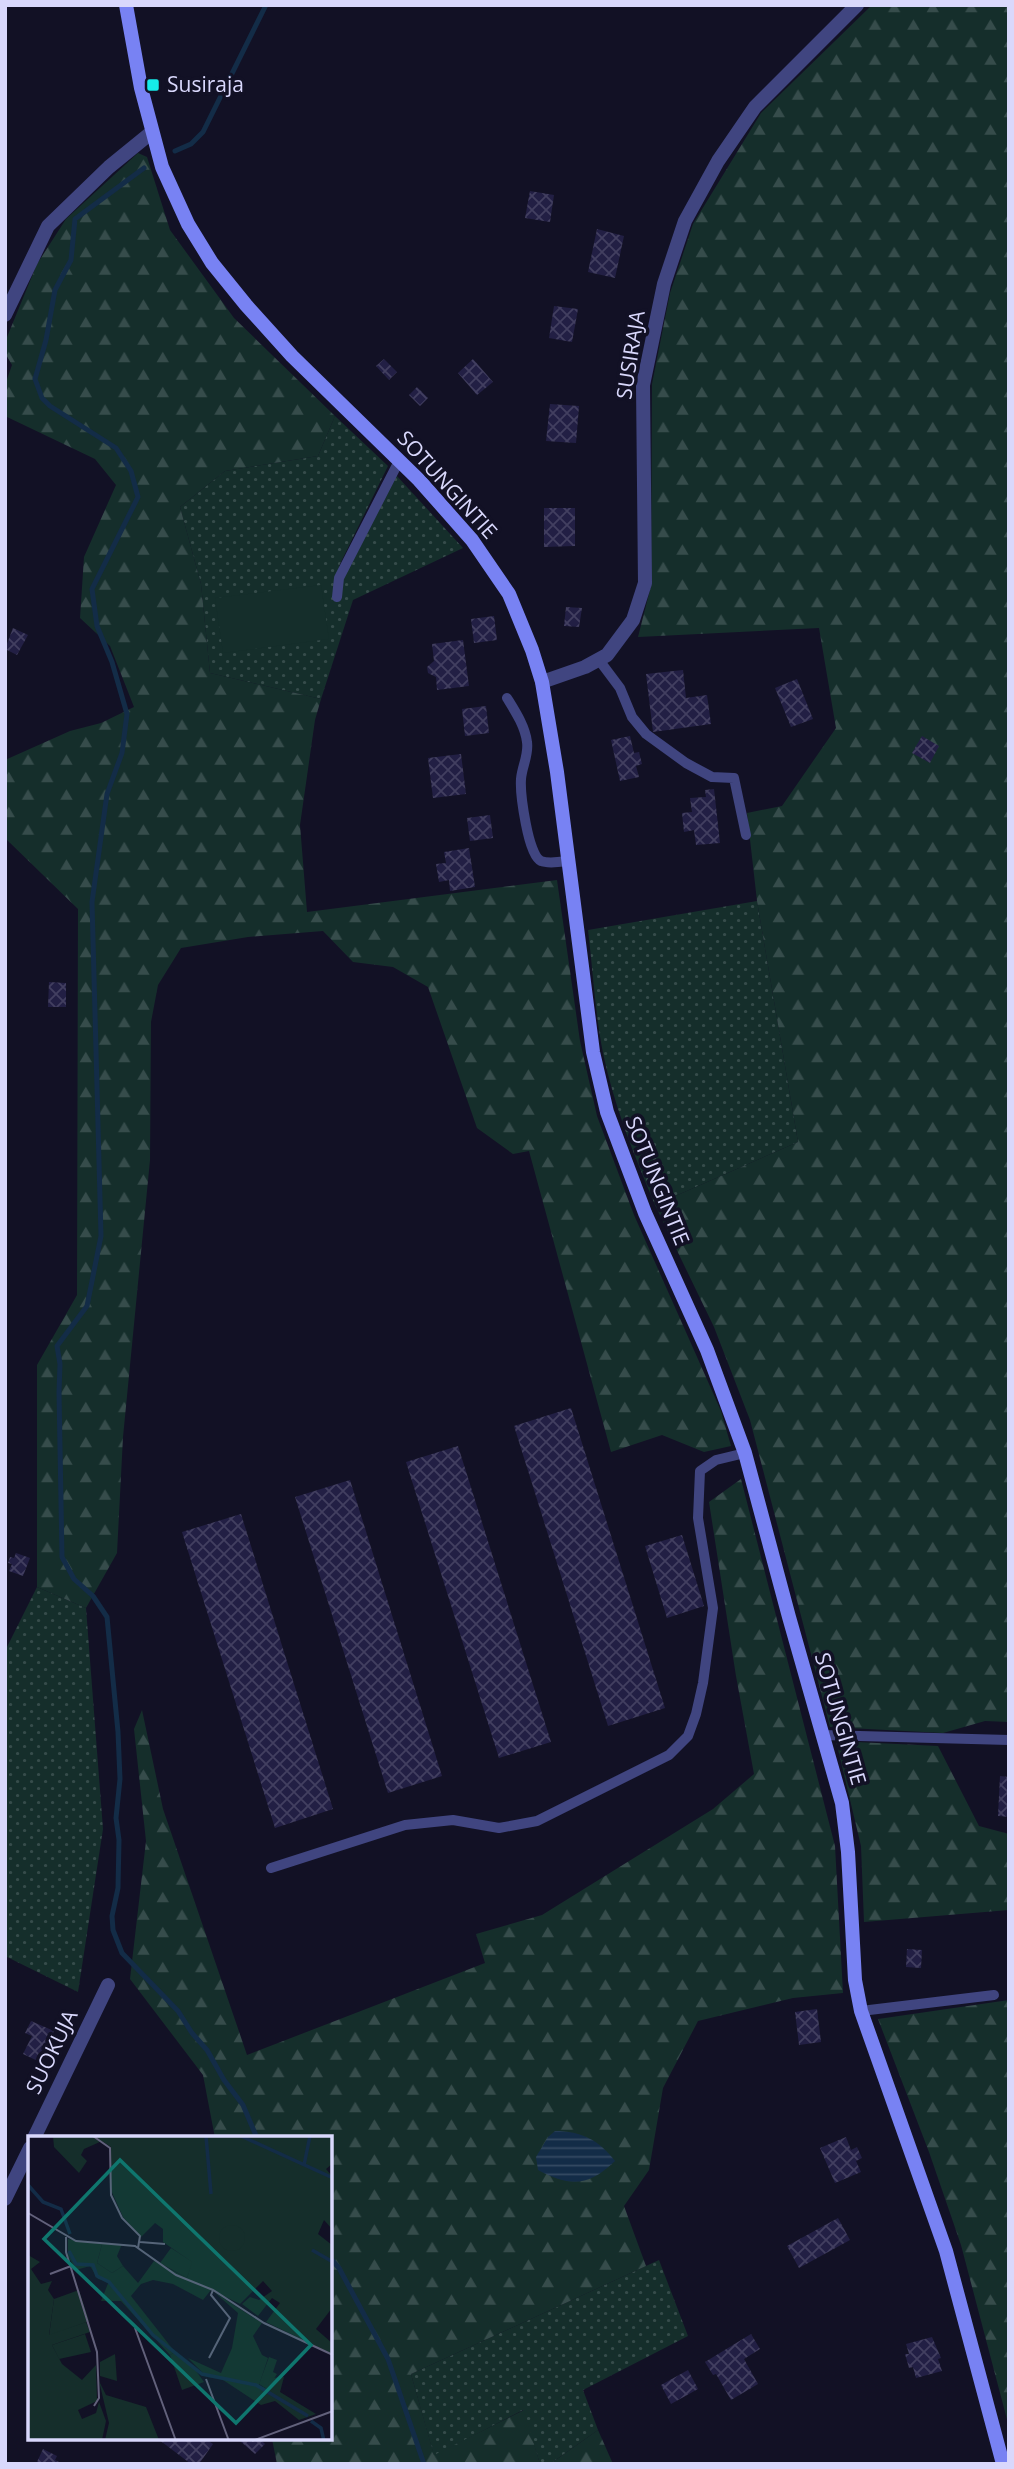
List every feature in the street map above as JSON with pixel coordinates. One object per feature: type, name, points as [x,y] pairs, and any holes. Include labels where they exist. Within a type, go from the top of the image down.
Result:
[{"type":"street","name":"SOTUNGINTIE","points":[[126,5],[133,50],[152,132],[172,190],[188,224],[212,263],[292,356],[399,461],[472,540],[509,594],[532,650],[542,682],[593,1052],[607,1112],[646,1213],[707,1350],[746,1453],[842,1803],[848,1852],[855,1980],[861,2011],[946,2251],[1003,2464]]},
{"type":"street","name":"SUSIRAJA","points":[[542,682],[599,660],[612,649],[633,620],[645,583],[643,385],[664,284],[685,221],[718,161],[755,107],[857,5]]},
{"type":"street","points":[[5,315],[48,226],[109,167],[152,132]]},
{"type":"street","name":"SUOKUJA","points":[[35,2136],[108,1985]]},
{"type":"street","points":[[5,2199],[28,2152]]},
{"type":"lane","points":[[337,597],[339,578],[399,461]]},
{"type":"lane","points":[[599,660],[620,688],[632,717],[646,734],[686,763],[712,777],[734,778],[746,835]]},
{"type":"lane","points":[[507,698],[524,729],[527,742],[528,754],[521,779],[533,854],[538,861],[568,861]]},
{"type":"lane","points":[[271,1868],[405,1825],[453,1820],[499,1828],[537,1821],[669,1755],[688,1736],[696,1714],[713,1608],[698,1518],[701,1471],[716,1460],[746,1453]]},
{"type":"lane","points":[[822,1734],[1009,1740]]},
{"type":"lane","points":[[861,2011],[994,1994]]},
{"type":"green space","points":[[872,5],[1009,5],[1009,1722],[985,1721],[943,1733],[830,1727],[750,1420],[714,1327],[655,1205],[798,1142],[757,901],[747,813],[782,806],[836,728],[819,628],[638,637],[651,586],[652,384],[670,293],[693,224],[761,113]]},
{"type":"green space","points":[[138,153],[147,157],[170,230],[234,318],[335,416],[318,456],[225,471],[180,507],[201,584],[210,673],[321,699],[315,720],[300,825],[307,912],[557,880],[580,1041],[597,1116],[634,1215],[721,1411],[731,1446],[704,1452],[662,1435],[611,1452],[529,1151],[513,1154],[477,1128],[428,987],[393,967],[353,962],[323,931],[248,937],[181,948],[158,985],[151,1022],[150,1160],[123,1437],[117,1553],[86,1608],[37,1587],[37,1365],[77,1295],[78,909],[5,838],[5,760],[70,731],[101,723],[134,707],[110,646],[80,618],[84,557],[116,485],[95,459],[5,416],[5,385],[12,365],[5,353],[5,342],[37,264],[66,219]]},
{"type":"green space","points":[[335,416],[388,466],[339,566],[343,576],[396,475],[463,548],[353,600],[321,699],[210,673],[201,584],[180,507],[225,471],[318,456]]},
{"type":"green space","points":[[321,585],[329,639],[223,653],[215,598]]},
{"type":"green space","points":[[757,901],[798,1142],[655,1205],[625,1130],[603,1053],[588,930]]},
{"type":"green space","points":[[741,1479],[835,1846],[843,1993],[793,1998],[698,2021],[663,2088],[649,2170],[624,2206],[646,2266],[411,2374],[434,2455],[524,2410],[540,2464],[277,2464],[272,2441],[332,2441],[332,2136],[215,2136],[203,2075],[130,1979],[146,1841],[134,1729],[142,1710],[163,1809],[247,2055],[485,1963],[476,1934],[542,1915],[713,1809],[754,1774],[709,1502]]},
{"type":"green space","points":[[37,1587],[86,1608],[103,1829],[78,1992],[5,1956],[5,1651]]},
{"type":"green space","points":[[836,1741],[938,1746],[979,1826],[1009,1834],[1009,1910],[864,1922],[861,1846]]},
{"type":"green space","points":[[1009,2000],[1009,2427],[961,2245],[878,2019]]},
{"type":"green space","points":[[659,2260],[688,2336],[583,2390],[598,2430],[550,2464],[540,2464],[523,2410],[434,2456],[411,2374]]},
{"type":"green space","points":[[598,2430],[613,2464],[550,2464]]},
{"type":"water","points":[[555,2131],[589,2138],[603,2147],[615,2161],[587,2180],[578,2182],[549,2176],[538,2170],[536,2157],[548,2137]]},
{"type":"building","points":[[530,191],[554,195],[550,222],[525,218]]},
{"type":"building","points":[[597,229],[624,236],[615,278],[588,272]]},
{"type":"building","points":[[554,306],[578,309],[572,342],[549,338]]},
{"type":"building","points":[[384,359],[397,372],[389,380],[376,366]]},
{"type":"building","points":[[473,359],[493,382],[477,395],[458,373]]},
{"type":"building","points":[[417,387],[428,398],[420,406],[409,395]]},
{"type":"building","points":[[550,404],[579,406],[576,443],[546,441]]},
{"type":"building","points":[[544,508],[575,508],[575,546],[544,547]]},
{"type":"building","points":[[566,607],[582,608],[579,627],[564,626]]},
{"type":"building","points":[[494,616],[497,640],[474,643],[471,619]]},
{"type":"building","points":[[13,628],[28,635],[17,655],[5,649]]},
{"type":"building","points":[[463,640],[469,686],[437,690],[436,677],[428,673],[427,667],[434,661],[432,644]]},
{"type":"building","points":[[683,670],[686,698],[707,695],[711,724],[653,732],[646,674]]},
{"type":"building","points":[[797,679],[813,719],[791,727],[775,688]]},
{"type":"building","points":[[486,706],[489,733],[465,736],[462,709]]},
{"type":"building","points":[[630,736],[634,753],[639,752],[642,764],[636,766],[639,777],[620,781],[611,740]]},
{"type":"building","points":[[922,736],[939,746],[930,763],[912,753]]},
{"type":"building","points":[[461,754],[466,794],[433,798],[428,758]]},
{"type":"building","points":[[714,789],[720,843],[696,845],[694,830],[684,832],[682,813],[692,812],[690,798],[706,797],[705,790]]},
{"type":"building","points":[[490,815],[493,838],[470,841],[467,818]]},
{"type":"building","points":[[469,848],[475,887],[450,891],[449,880],[439,882],[436,864],[446,863],[444,852]]},
{"type":"building","points":[[49,982],[66,983],[66,1007],[48,1007]]},
{"type":"building","points":[[571,1408],[665,1708],[608,1726],[514,1426]]},
{"type":"building","points":[[458,1446],[551,1742],[499,1758],[406,1462]]},
{"type":"building","points":[[350,1480],[442,1776],[388,1793],[295,1497]]},
{"type":"building","points":[[241,1514],[333,1809],[275,1828],[182,1532]]},
{"type":"building","points":[[682,1535],[704,1606],[667,1618],[645,1546]]},
{"type":"building","points":[[16,1553],[30,1558],[23,1576],[9,1571],[12,1564],[8,1563],[10,1557],[14,1558]]},
{"type":"building","points":[[1000,1776],[1009,1777],[1009,1817],[998,1816]]},
{"type":"building","points":[[907,1949],[922,1950],[921,1968],[906,1967]]},
{"type":"building","points":[[817,2009],[821,2042],[799,2045],[795,2012]]},
{"type":"building","points":[[31,2021],[54,2031],[40,2062],[23,2054],[32,2036],[25,2033]]},
{"type":"building","points":[[846,2137],[851,2150],[857,2147],[862,2158],[856,2161],[861,2172],[835,2183],[820,2148]]},
{"type":"building","points":[[838,2218],[850,2240],[799,2268],[787,2246]]},
{"type":"building","points":[[751,2334],[760,2349],[744,2359],[758,2384],[731,2400],[716,2374],[713,2375],[705,2362]]},
{"type":"building","points":[[932,2337],[941,2358],[938,2359],[942,2371],[916,2378],[913,2367],[909,2368],[905,2354],[909,2354],[906,2344]]},
{"type":"building","points":[[688,2370],[698,2389],[671,2404],[661,2385]]},
{"type":"building","points":[[161,2441],[209,2441],[213,2444],[199,2464],[191,2464]]},
{"type":"building","points":[[240,2441],[262,2441],[265,2444],[255,2454]]},
{"type":"building","points":[[43,2449],[57,2456],[55,2460],[63,2464],[36,2464]]},
{"type":"waterway","points":[[175,151],[191,144],[203,132],[266,5]]},
{"type":"waterway","points":[[144,168],[75,219],[71,260],[55,290],[46,340],[35,379],[42,398],[50,406],[116,448],[131,471],[138,497],[92,589],[97,626],[112,662],[127,714],[122,753],[107,794],[92,902],[101,1236],[87,1306],[57,1346],[60,1364],[62,1557],[74,1579],[93,1596],[107,1617],[120,1779],[116,1818],[119,1840],[118,1888],[112,1916],[113,1930],[122,1953],[178,2011],[207,2050],[224,2080],[243,2105],[256,2136]]},
{"type":"waterway","points":[[332,2260],[339,2268],[388,2359],[424,2464]]},
{"type":"place","name":"Susiraja","points":[[153,85]]}]
